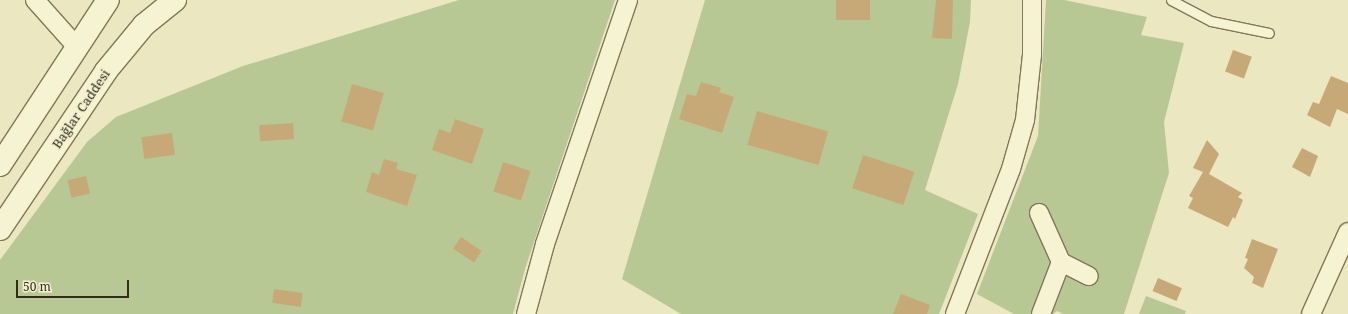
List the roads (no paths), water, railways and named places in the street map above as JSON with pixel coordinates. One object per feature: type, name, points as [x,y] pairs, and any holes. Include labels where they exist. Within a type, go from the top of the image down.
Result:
[{"type":"main road","points":[[0,165],[76,46],[108,0]]},
{"type":"main road","name":"Bağlar Caddesi","points":[[0,229],[123,48],[144,25],[175,0]]},
{"type":"street","points":[[35,0],[76,46]]},
{"type":"street","points":[[526,314],[545,244],[628,0]]},
{"type":"street","points":[[955,314],[1011,169],[1025,120],[1032,55],[1032,0]]},
{"type":"street","points":[[1039,213],[1061,262],[1089,276]]},
{"type":"street","points":[[1311,314],[1348,232]]},
{"type":"street","points":[[1041,314],[1061,262]]},
{"type":"lane","points":[[1171,0],[1211,22],[1269,33]]}]
